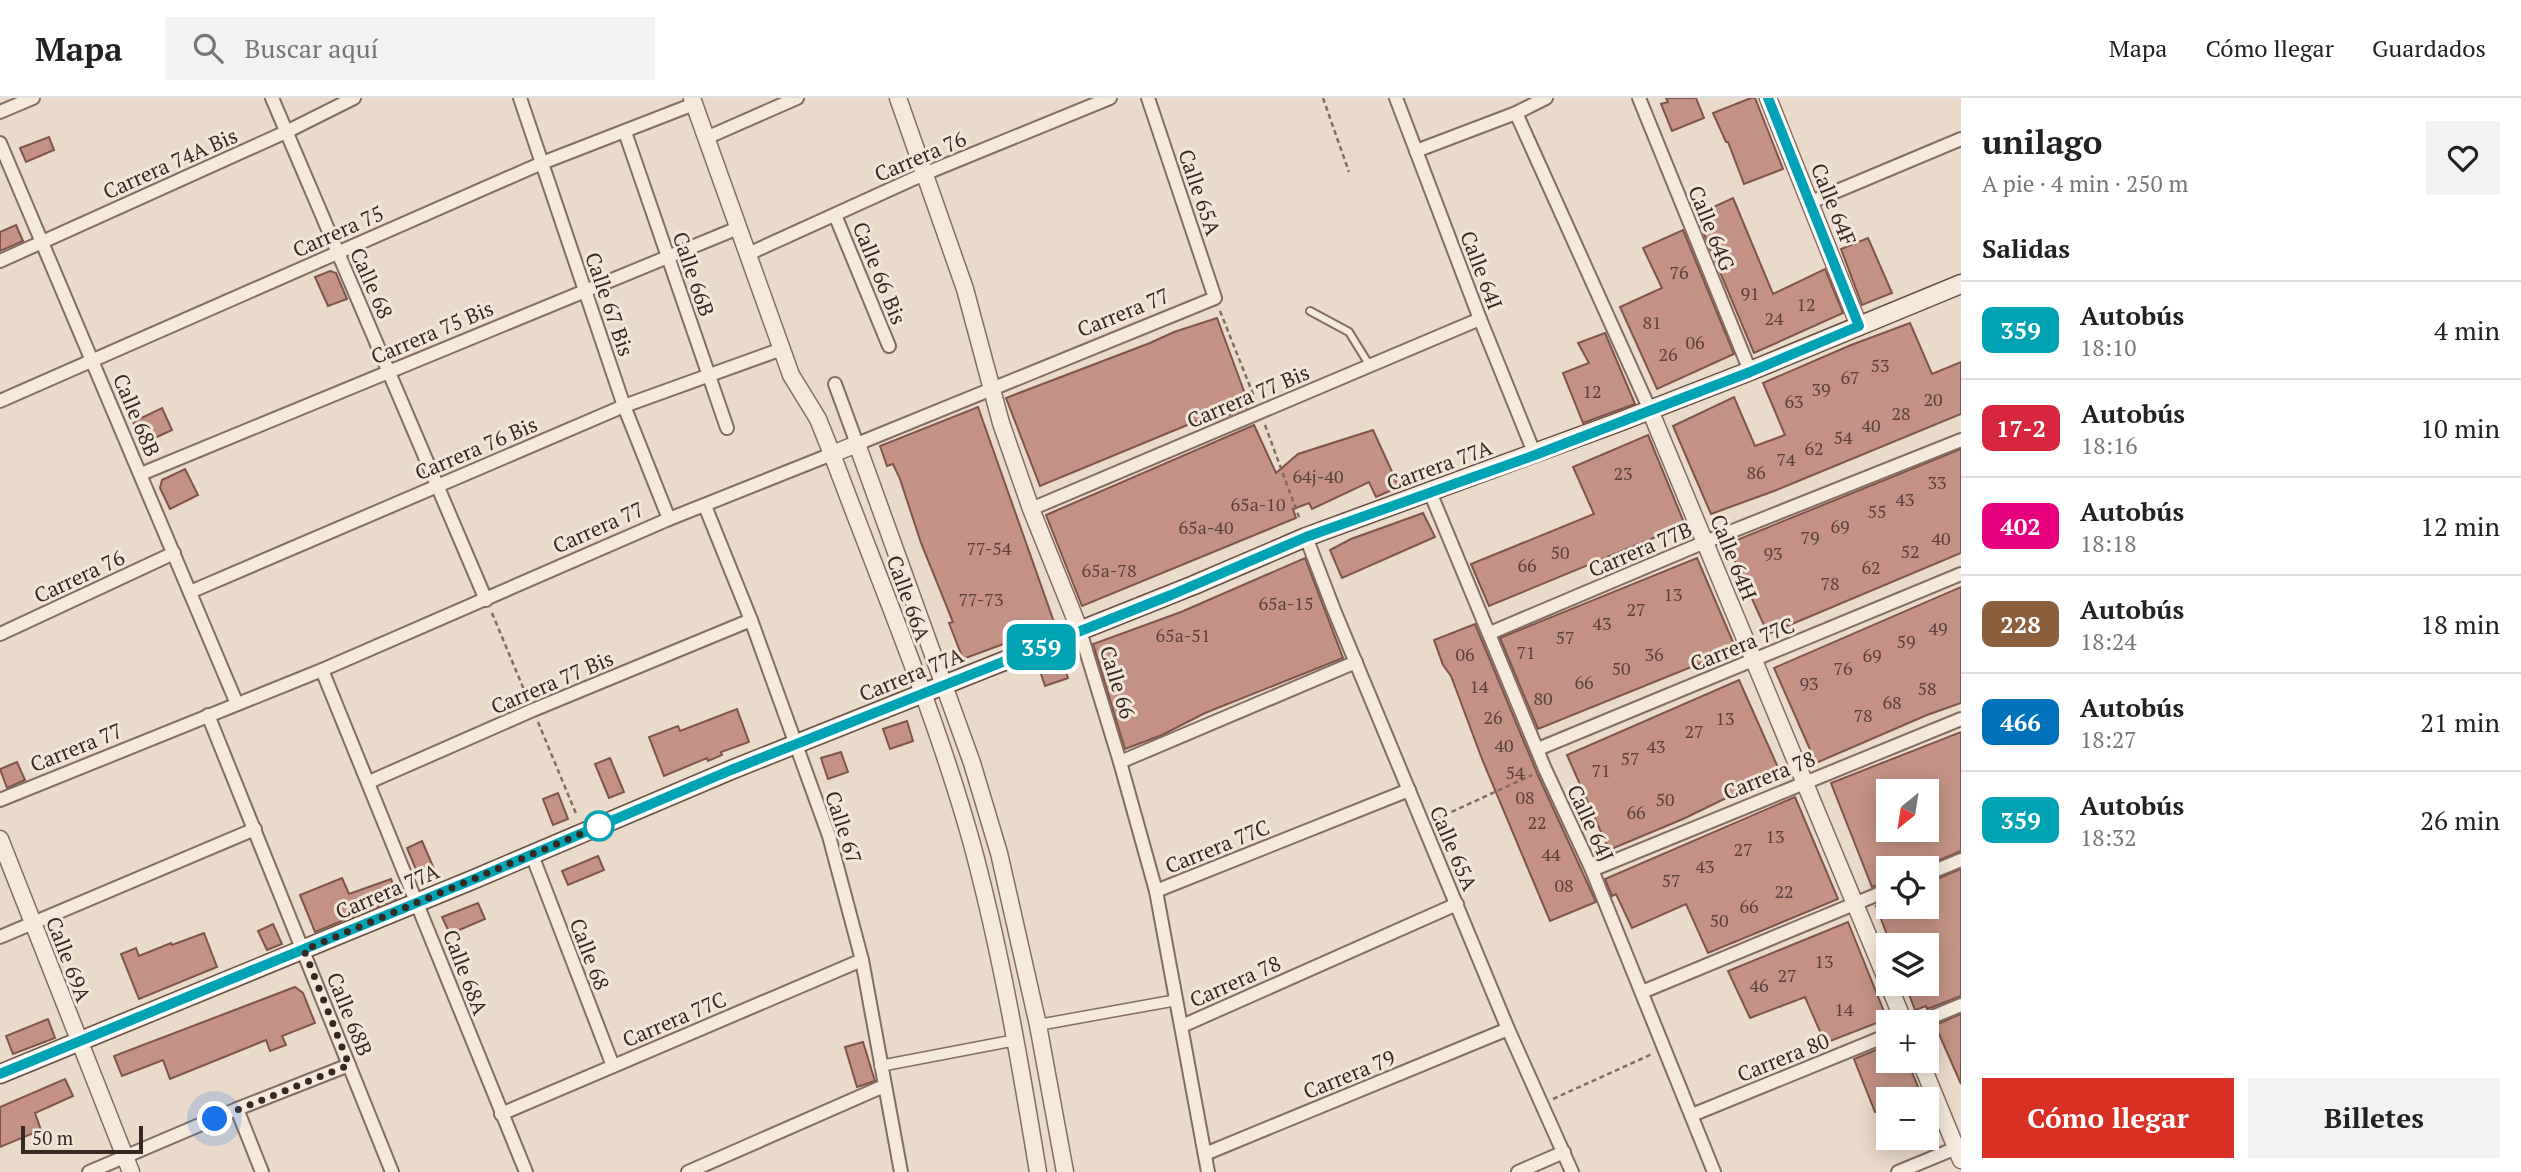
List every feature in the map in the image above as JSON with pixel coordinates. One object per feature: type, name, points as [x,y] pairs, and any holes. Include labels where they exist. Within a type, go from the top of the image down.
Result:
[{"type":"main road","name":"Carrera 77A","points":[[0,1074],[1306,537],[1535,455],[1750,372],[1961,284]]},
{"type":"street","points":[[0,112],[33,98]]},
{"type":"street","name":"Calle 68","points":[[272,98],[486,600]]},
{"type":"street","name":"Carrera 74A Bis","points":[[0,261],[286,132],[354,98]]},
{"type":"street","name":"Calle 67 Bis","points":[[520,98],[624,406],[669,519]]},
{"type":"street","points":[[706,138],[797,98]]},
{"type":"street","name":"Calle 66","points":[[898,98],[965,289],[990,390],[1031,509],[1080,631],[1121,762],[1156,891],[1208,1172]]},
{"type":"street","name":"Carrera 76","points":[[748,254],[925,174],[1110,98]]},
{"type":"street","name":"Calle 65A","points":[[1148,98],[1215,298]]},
{"type":"street","name":"Calle 64I","points":[[1396,98],[1535,455]]},
{"type":"street","points":[[1416,151],[1516,113],[1546,98]]},
{"type":"street","name":"Calle 64G","points":[[1639,98],[1750,372]]},
{"type":"street","name":"Calle 64F","points":[[1768,98],[1859,326]]},
{"type":"street","name":"Carrera 75","points":[[0,401],[542,163],[625,132],[693,101]]},
{"type":"street","name":"Calle 66A","points":[[693,101],[791,374],[818,419],[832,454],[950,774],[972,844],[1016,1040],[1038,1172]]},
{"type":"street","name":"Calle 64H","points":[[1516,113],[1650,410],[1899,1010]]},
{"type":"street","name":"Calle 66B","points":[[625,132],[727,428]]},
{"type":"street","points":[[1811,202],[1961,139]]},
{"type":"street","name":"Calle 68B","points":[[0,143],[237,704]]},
{"type":"street","name":"Calle 66 Bis","points":[[835,215],[889,346]]},
{"type":"street","name":"Carrera 75 Bis","points":[[141,474],[584,289],[738,228]]},
{"type":"street","name":"Carrera 77","points":[[0,800],[322,670],[669,519],[1215,298]]},
{"type":"street","name":"Carrera 77 Bis","points":[[1031,509],[1480,319]]},
{"type":"street","name":"Carrera 76 Bis","points":[[190,592],[624,406],[782,349]]},
{"type":"street","name":"Calle 66A","points":[[835,384],[945,685],[999,853],[1038,1025],[1065,1172]]},
{"type":"street","name":"Carrera 77B","points":[[1490,632],[1705,542],[1961,440]]},
{"type":"street","name":"Calle 64J","points":[[1430,492],[1545,769],[1592,870],[1714,1172]]},
{"type":"street","name":"Calle 67","points":[[705,506],[751,620],[829,836],[862,960],[901,1172]]},
{"type":"street","name":"Calle 65A","points":[[1306,537],[1508,1029],[1572,1172]]},
{"type":"street","name":"Carrera 76","points":[[0,634],[174,553]]},
{"type":"street","name":"Carrera 77C","points":[[1538,748],[1961,574]]},
{"type":"street","name":"Carrera 77 Bis","points":[[369,782],[751,620]]},
{"type":"street","points":[[1121,762],[1356,662]]},
{"type":"street","name":"Calle 68A","points":[[322,670],[418,902],[500,1114],[526,1172]]},
{"type":"street","name":"Calle 68B","points":[[208,715],[391,1172]]},
{"type":"street","name":"Carrera 78","points":[[1592,870],[1961,719]]},
{"type":"street","name":"Carrera 77C","points":[[1156,891],[1409,790]]},
{"type":"street","points":[[0,937],[255,829]]},
{"type":"street","name":"Calle 69A","points":[[0,839],[128,1165]]},
{"type":"street","name":"Calle 68","points":[[532,855],[613,1066]]},
{"type":"street","points":[[1939,869],[1961,860]]},
{"type":"street","points":[[1642,992],[1876,895]]},
{"type":"street","name":"Carrera 78","points":[[1182,1026],[1457,904]]},
{"type":"street","name":"Carrera 77C","points":[[500,1114],[862,960]]},
{"type":"street","name":"Carrera 78","points":[[1038,1025],[1177,1000]]},
{"type":"street","points":[[1939,1014],[1961,1005]]},
{"type":"street","name":"Carrera 79","points":[[1205,1154],[1508,1029]]},
{"type":"street","points":[[880,1066],[1016,1040]]},
{"type":"street","name":"Carrera 80","points":[[1692,1115],[1876,1040]]},
{"type":"street","points":[[89,1172],[128,1165],[237,1109],[349,1065]]},
{"type":"street","points":[[1898,1172],[1959,1152],[1926,1073]]},
{"type":"street","points":[[688,1172],[884,1086]]},
{"type":"street","points":[[237,1109],[262,1172]]},
{"type":"street","points":[[1518,1172],[1564,1152]]},
{"type":"lane","points":[[1310,311],[1349,331],[1370,366]]},
{"type":"path","points":[[1323,98],[1349,172]]},
{"type":"path","points":[[1424,825],[1545,769]]},
{"type":"path","points":[[1543,1103],[1665,1048]]},
{"type":"building","points":[[1666,98],[1696,98],[1704,118],[1672,131],[1661,104],[1668,102]]},
{"type":"building","points":[[1755,98],[1783,169],[1744,184],[1728,142],[1713,113]]},
{"type":"building","points":[[49,137],[54,150],[26,162],[20,148]]},
{"type":"building","points":[[1733,198],[1773,294],[1825,269],[1843,313],[1754,353],[1696,215]]},
{"type":"building","points":[[16,225],[23,241],[0,251],[0,232]]},
{"type":"building","points":[[1683,230],[1734,354],[1657,389],[1620,307],[1662,288],[1643,248]]},
{"type":"building","points":[[1868,238],[1892,293],[1862,305],[1841,249]]},
{"type":"building","points":[[330,271],[336,273],[347,299],[328,306],[315,277]]},
{"type":"building","points":[[1217,318],[1248,402],[1244,403],[1246,408],[1215,421],[1212,416],[1197,421],[1040,486],[1006,398],[1174,332]]},
{"type":"building","points":[[1910,323],[1932,374],[1961,362],[1961,414],[1711,514],[1673,426],[1734,397],[1755,446],[1785,435],[1763,383]]},
{"type":"building","points":[[1605,333],[1635,404],[1583,423],[1563,373],[1589,363],[1578,343]]},
{"type":"building","points":[[978,407],[1055,625],[963,659],[949,623],[953,622],[921,543],[900,479],[893,464],[887,466],[880,446]]},
{"type":"building","points":[[162,408],[172,430],[144,443],[133,422]]},
{"type":"building","points":[[1254,425],[1276,473],[1298,454],[1373,430],[1399,487],[1376,497],[1369,482],[1312,509],[1309,503],[1293,509],[1296,518],[1082,606],[1046,515]]},
{"type":"building","points":[[1648,435],[1685,525],[1489,606],[1471,564],[1594,514],[1573,467]]},
{"type":"building","points":[[1961,449],[1961,553],[1768,634],[1727,544]]},
{"type":"building","points":[[185,469],[198,495],[170,509],[160,488],[162,480]]},
{"type":"building","points":[[1423,513],[1435,537],[1342,578],[1330,550],[1351,539]]},
{"type":"building","points":[[1305,558],[1343,658],[1205,713],[1162,735],[1125,749],[1093,644],[1181,612]]},
{"type":"building","points":[[1697,558],[1736,649],[1538,729],[1500,638]]},
{"type":"building","points":[[1961,587],[1961,703],[1816,763],[1774,668]]},
{"type":"building","points":[[1475,624],[1537,773],[1596,902],[1550,921],[1434,640]]},
{"type":"building","points":[[1062,658],[1068,678],[1045,686],[1038,665]]},
{"type":"building","points":[[1739,680],[1780,772],[1683,819],[1609,850],[1567,755]]},
{"type":"building","points":[[737,709],[749,742],[721,752],[722,755],[708,761],[707,758],[664,776],[649,737],[678,726],[680,731]]},
{"type":"building","points":[[907,721],[913,741],[890,749],[883,729]]},
{"type":"building","points":[[1961,732],[1961,851],[1939,860],[1939,856],[1876,856],[1876,886],[1872,887],[1831,783]]},
{"type":"building","points":[[841,752],[848,772],[828,779],[821,758]]},
{"type":"building","points":[[610,758],[624,792],[609,798],[595,764]]},
{"type":"building","points":[[17,762],[25,780],[7,788],[0,769]]},
{"type":"building","points":[[558,793],[568,819],[553,825],[543,799]]},
{"type":"building","points":[[1795,797],[1838,899],[1708,953],[1686,904],[1632,928],[1616,894],[1612,896],[1605,879]]},
{"type":"building","points":[[422,841],[438,878],[422,884],[407,848]]},
{"type":"building","points":[[598,856],[604,870],[568,885],[562,871]]},
{"type":"building","points":[[1961,869],[1961,996],[1927,1009],[1926,1006],[1915,1010],[1910,996],[1939,996],[1939,933],[1886,933],[1881,919],[1939,919],[1939,878]]},
{"type":"building","points":[[342,878],[349,894],[391,879],[398,898],[315,932],[300,895]]},
{"type":"building","points":[[478,903],[485,919],[450,934],[442,917]]},
{"type":"building","points":[[1848,922],[1883,1010],[1876,1010],[1876,1023],[1825,1043],[1805,997],[1750,1018],[1728,971]]},
{"type":"building","points":[[273,924],[282,944],[267,950],[258,931]]},
{"type":"building","points":[[204,933],[217,967],[139,999],[121,954],[136,948],[139,956]]},
{"type":"building","points":[[295,987],[303,993],[315,1023],[282,1036],[286,1045],[270,1051],[266,1040],[170,1079],[163,1060],[122,1076],[114,1056]]},
{"type":"building","points":[[1961,1014],[1961,1084],[1939,1034],[1939,1023]]},
{"type":"building","points":[[48,1019],[55,1038],[13,1054],[6,1036]]},
{"type":"building","points":[[863,1042],[875,1081],[857,1087],[845,1047]]},
{"type":"building","points":[[1876,1050],[1876,1073],[1912,1073],[1918,1087],[1876,1087],[1875,1112],[1854,1059]]},
{"type":"building","points":[[65,1079],[73,1096],[35,1113],[41,1130],[0,1147],[0,1107]]},
{"type":"bus line","name":"359","points":[[0,1074],[472,880],[731,770],[1171,595],[1306,537],[1535,455],[1750,372],[1859,326],[1768,98]]},
{"type":"route","points":[[215,1119],[349,1065],[304,950],[609,822],[599,826]]}]
